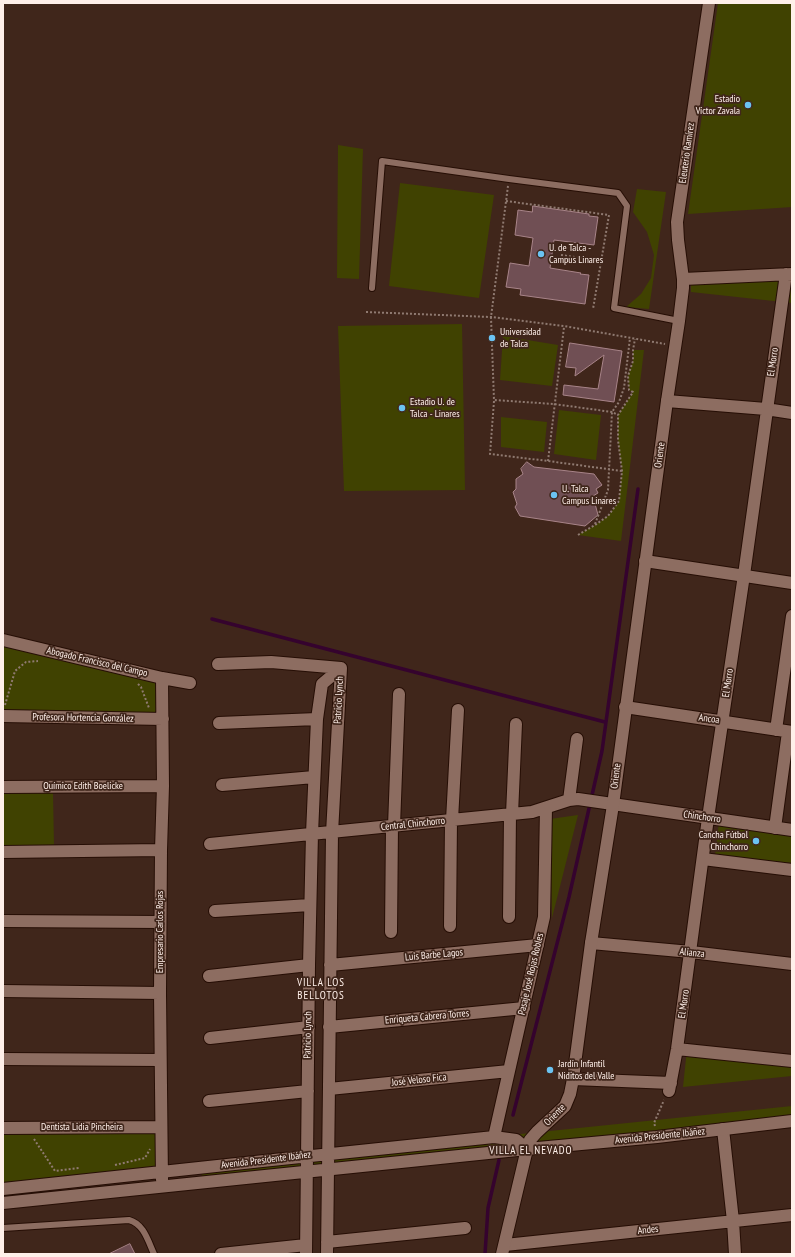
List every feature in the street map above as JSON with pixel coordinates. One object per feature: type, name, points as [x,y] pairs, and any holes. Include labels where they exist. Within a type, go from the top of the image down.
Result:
[{"type":"street","name":"Eleuterio Ramírez","points":[[683,279],[677,222],[709,3]]},
{"type":"street","points":[[683,279],[789,274]]},
{"type":"street","name":"El Morro","points":[[670,1087],[691,952],[708,818],[744,576],[766,410],[789,274]]},
{"type":"street","name":"Oriente","points":[[503,1249],[530,1140],[566,1106],[573,1079],[591,943],[613,804],[667,401],[676,346],[683,279]]},
{"type":"street","points":[[667,401],[792,413]]},
{"type":"street","points":[[646,561],[792,583]]},
{"type":"street","points":[[776,730],[792,616]]},
{"type":"street","name":"Abogado Francisco del Campo","points":[[3,640],[162,678],[190,683]]},
{"type":"street","points":[[218,664],[271,662],[341,668]]},
{"type":"street","name":"Patricio Lynch","points":[[306,1249],[310,905],[317,719],[322,684],[341,668]]},
{"type":"street","name":"Patricio Lynch","points":[[327,1248],[332,833],[341,668]]},
{"type":"street","name":"Empresario Carlos Rojas","points":[[162,678],[158,719],[163,786],[160,922],[162,1187]]},
{"type":"street","points":[[391,932],[393,826],[399,694]]},
{"type":"street","name":"Ancoa","points":[[625,707],[790,732]]},
{"type":"street","points":[[450,926],[452,820],[458,710]]},
{"type":"street","name":"Profesora Hortencia González","points":[[3,716],[158,719]]},
{"type":"street","points":[[219,723],[317,719]]},
{"type":"street","points":[[508,917],[511,814],[516,724]]},
{"type":"street","points":[[774,828],[790,732]]},
{"type":"street","points":[[573,799],[577,739]]},
{"type":"street","points":[[222,785],[314,777]]},
{"type":"street","name":"Químico Edith Boelicke","points":[[3,787],[163,786]]},
{"type":"street","name":"Central Chinchorro","points":[[210,844],[332,833],[536,811],[573,799],[613,804]]},
{"type":"street","name":"Chinchorro","points":[[613,804],[792,830]]},
{"type":"street","name":"Pasaje José Rojas Robles","points":[[494,1137],[544,916],[546,808]]},
{"type":"street","points":[[3,852],[161,850]]},
{"type":"street","points":[[703,859],[792,870]]},
{"type":"street","points":[[215,911],[310,905]]},
{"type":"street","points":[[3,921],[160,922]]},
{"type":"street","name":"Alianza","points":[[591,943],[691,952],[792,964]]},
{"type":"street","name":"Luis Barbe Lagos","points":[[330,965],[538,945]]},
{"type":"street","points":[[209,976],[309,965]]},
{"type":"street","points":[[3,991],[160,993]]},
{"type":"street","name":"Enriqueta Cabrera Torres","points":[[330,1026],[524,1008]]},
{"type":"street","points":[[210,1038],[308,1027]]},
{"type":"street","points":[[677,1049],[792,1061]]},
{"type":"street","points":[[3,1060],[160,1060]]},
{"type":"street","name":"José Veloso Fica","points":[[329,1089],[509,1071]]},
{"type":"street","points":[[573,1079],[670,1087]]},
{"type":"street","points":[[209,1102],[308,1091]]},
{"type":"street","name":"Avenida Presidente Ibáñez","points":[[3,1203],[162,1187],[307,1170],[527,1148],[657,1137],[792,1121]]},
{"type":"street","name":"Dentista Lidia Pincheira","points":[[3,1128],[161,1127]]},
{"type":"street","points":[[723,1129],[735,1254]]},
{"type":"street","name":"Avenida Presidente Ibáñez","points":[[3,1189],[307,1155],[494,1137],[516,1140],[527,1148]]},
{"type":"street","name":"Andes","points":[[503,1249],[792,1215]]},
{"type":"street","points":[[327,1248],[465,1228]]},
{"type":"street","points":[[221,1254],[306,1249]]},
{"type":"lane","points":[[372,288],[382,161],[618,193],[627,206],[614,308],[679,321]]},
{"type":"lane","points":[[3,1228],[129,1220],[136,1223],[142,1229],[154,1254]]},
{"type":"path","points":[[509,179],[491,317],[494,400],[490,454],[622,471]]},
{"type":"path","points":[[505,201],[608,215],[593,309]]},
{"type":"path","points":[[561,255],[601,261]]},
{"type":"path","points":[[366,312],[491,317],[564,326],[676,346]]},
{"type":"path","points":[[548,461],[564,326]]},
{"type":"path","points":[[595,526],[608,490],[612,412],[624,388],[630,338]]},
{"type":"path","points":[[578,536],[608,516],[619,501],[622,471],[618,440],[618,415],[633,392],[629,390],[628,376],[633,361],[635,339]]},
{"type":"path","points":[[494,400],[554,404],[612,412],[618,415]]},
{"type":"path","points":[[3,711],[15,671],[26,662],[45,662]]},
{"type":"path","points":[[137,684],[141,686],[158,719]]},
{"type":"path","points":[[657,1137],[654,1123],[670,1087]]},
{"type":"path","points":[[34,1138],[55,1170],[83,1168]]},
{"type":"path","points":[[111,1166],[145,1158],[151,1147]]},
{"type":"shaded area","name":"Estadio Víctor Zavala","points":[[718,3],[792,3],[792,207],[688,214]]},
{"type":"shaded area","points":[[338,145],[363,149],[359,279],[337,278]]},
{"type":"shaded area","points":[[400,183],[494,195],[479,298],[389,286]]},
{"type":"shaded area","points":[[637,189],[666,192],[649,309],[626,307],[641,294],[651,278],[654,255],[647,232],[633,212]]},
{"type":"shaded area","points":[[792,277],[792,303],[691,292],[691,281]]},
{"type":"shaded area","name":"Estadio U. de Talca - Linares","points":[[462,324],[465,490],[344,491],[338,326]]},
{"type":"shaded area","points":[[503,336],[558,345],[552,386],[500,380]]},
{"type":"shaded area","points":[[633,350],[644,350],[621,541],[578,535],[608,516],[619,501],[622,471],[618,440],[618,415],[633,392],[629,390],[628,376],[633,361]]},
{"type":"shaded area","points":[[559,410],[601,415],[596,460],[554,454]]},
{"type":"shaded area","points":[[501,417],[547,422],[544,452],[501,447]]},
{"type":"shaded area","points":[[3,646],[157,682],[158,715],[3,712]]},
{"type":"shaded area","points":[[3,792],[53,792],[54,846],[3,847]]},
{"type":"shaded area","points":[[578,815],[552,918],[550,819]]},
{"type":"shaded area","points":[[719,822],[792,832],[792,863],[715,855]]},
{"type":"shaded area","points":[[687,1049],[792,1063],[792,1076],[683,1087]]},
{"type":"shaded area","points":[[792,1106],[792,1119],[202,1178],[201,1167]]},
{"type":"shaded area","points":[[158,1131],[158,1169],[3,1187],[3,1132]]},
{"type":"building","name":"U. de Talca - Campus Linares","points":[[533,206],[589,214],[589,216],[598,217],[594,245],[554,240],[550,268],[589,275],[585,304],[520,295],[521,289],[506,287],[510,263],[529,266],[533,238],[515,235],[518,210],[532,212]]},
{"type":"building","name":"Universidad de Talca","points":[[570,343],[622,351],[614,402],[563,395],[564,385],[598,389],[604,355],[575,376],[576,368],[566,367]]},
{"type":"building","name":"U. Talca Campus Linares","points":[[527,462],[534,467],[594,474],[602,485],[596,489],[598,493],[593,496],[598,515],[585,526],[520,516],[515,507],[517,504],[513,492],[516,489],[516,479],[523,474],[521,469]]},
{"type":"building","points":[[130,1244],[135,1254],[109,1254]]},
{"type":"waterway","points":[[513,1115],[569,897],[602,751],[638,489]]},
{"type":"waterway","points":[[212,619],[605,722]]},
{"type":"waterway","points":[[485,1254],[488,1208],[499,1160]]},
{"type":"place","name":"Estadio Víctor Zavala","points":[[748,105]]},
{"type":"place","name":"U. de Talca - Campus Linares","points":[[541,254]]},
{"type":"place","name":"Universidad de Talca","points":[[492,338]]},
{"type":"place","name":"Estadio U. de Talca - Linares","points":[[402,408]]},
{"type":"place","name":"U. Talca Campus Linares","points":[[554,495]]},
{"type":"place","name":"Cancha Fútbol Chinchorro","points":[[756,841]]},
{"type":"place","name":"Jardín Infantil Niditos del Valle","points":[[550,1070]]},
{"type":"district","name":"VILLA LOS BELLOTOS","points":[[321,989]]},
{"type":"district","name":"VILLA EL NEVADO","points":[[531,1151]]}]
